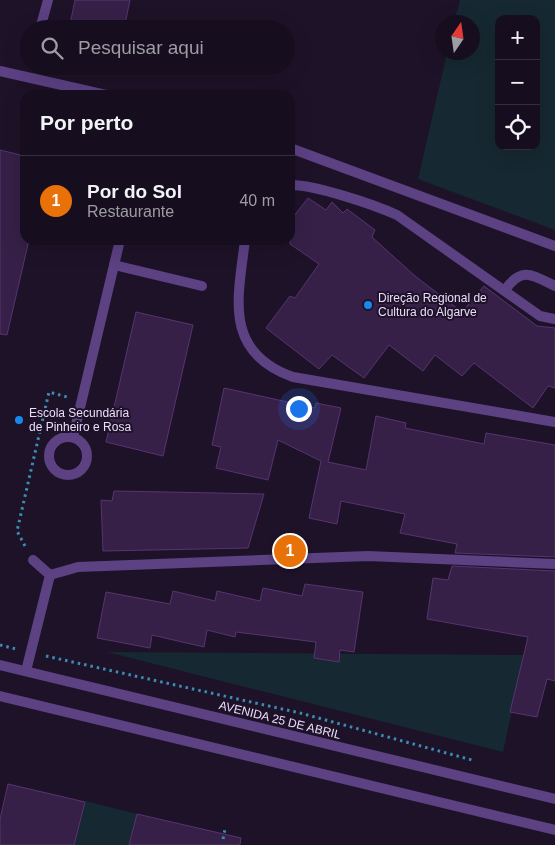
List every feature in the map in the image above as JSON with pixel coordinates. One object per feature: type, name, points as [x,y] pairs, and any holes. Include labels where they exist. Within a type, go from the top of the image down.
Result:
[{"type":"street","points":[[42,20],[48,0]]},
{"type":"street","points":[[0,71],[84,90]]},
{"type":"street","points":[[295,150],[555,246]]},
{"type":"street","points":[[295,185],[306,186],[397,215],[540,316],[555,319]]},
{"type":"street","points":[[73,437],[119,245]]},
{"type":"street","points":[[243,245],[237,302],[240,327],[246,341],[261,358],[281,373],[293,377],[555,422]]},
{"type":"street","points":[[114,265],[202,286]]},
{"type":"street","points":[[505,290],[513,278],[522,273],[555,286]]},
{"type":"street","points":[[50,576],[78,568],[368,556],[555,564]]},
{"type":"street","points":[[33,560],[50,576]]},
{"type":"street","points":[[26,671],[50,576]]},
{"type":"street","name":"AVENIDA 25 DE ABRIL","points":[[0,665],[555,799]]},
{"type":"street","points":[[0,696],[555,830]]},
{"type":"path","points":[[33,560],[16,531],[49,392],[81,401]]},
{"type":"path","points":[[0,645],[300,713],[480,762]]},
{"type":"path","points":[[223,839],[226,829]]},
{"type":"shaded area","points":[[460,0],[555,0],[555,230],[418,179],[445,60],[480,60],[480,15],[456,15]]},
{"type":"shaded area","points":[[107,652],[524,655],[503,752]]},
{"type":"shaded area","points":[[85,801],[137,814],[129,845],[74,845]]},
{"type":"building","points":[[75,0],[130,0],[126,20],[71,20]]},
{"type":"building","points":[[0,150],[20,155],[20,245],[28,245],[7,335],[0,334]]},
{"type":"building","name":"Direção Regional de Cultura do Algarve","points":[[308,198],[326,210],[332,202],[343,213],[347,209],[375,230],[372,237],[415,276],[462,312],[484,286],[537,326],[555,328],[555,388],[548,386],[533,408],[474,363],[462,376],[435,355],[423,371],[389,345],[364,378],[332,355],[319,369],[266,328],[290,296],[295,298],[319,264],[291,245],[295,245],[295,215]]},
{"type":"building","points":[[136,312],[193,325],[163,456],[106,442]]},
{"type":"building","points":[[224,388],[315,408],[316,403],[341,408],[328,462],[366,470],[376,416],[406,423],[405,428],[484,444],[486,433],[555,445],[555,557],[455,553],[457,544],[400,533],[405,514],[341,501],[337,524],[309,518],[321,461],[278,440],[268,480],[216,468],[221,447],[212,445]]},
{"type":"building","points":[[114,491],[264,494],[248,548],[103,551],[101,500],[112,501]]},
{"type":"building","points":[[452,566],[555,571],[555,681],[547,679],[537,717],[510,712],[528,637],[427,619],[433,578],[448,580]]},
{"type":"building","points":[[305,584],[363,592],[354,652],[340,650],[339,662],[314,658],[316,642],[236,632],[235,637],[207,630],[204,647],[152,635],[150,648],[97,638],[106,592],[170,604],[173,591],[215,601],[217,591],[260,601],[263,588],[302,596]]},
{"type":"building","points":[[8,784],[85,802],[74,845],[0,845],[0,819]]},
{"type":"building","points":[[137,814],[241,838],[240,845],[129,845]]},
{"type":"place","name":"Direção Regional de Cultura do Algarve","points":[[368,305]]},
{"type":"place","name":"Escola Secundária de Pinheiro e Rosa","points":[[19,420]]},
{"type":"place","name":"Por do Sol","points":[[290,551]]}]
